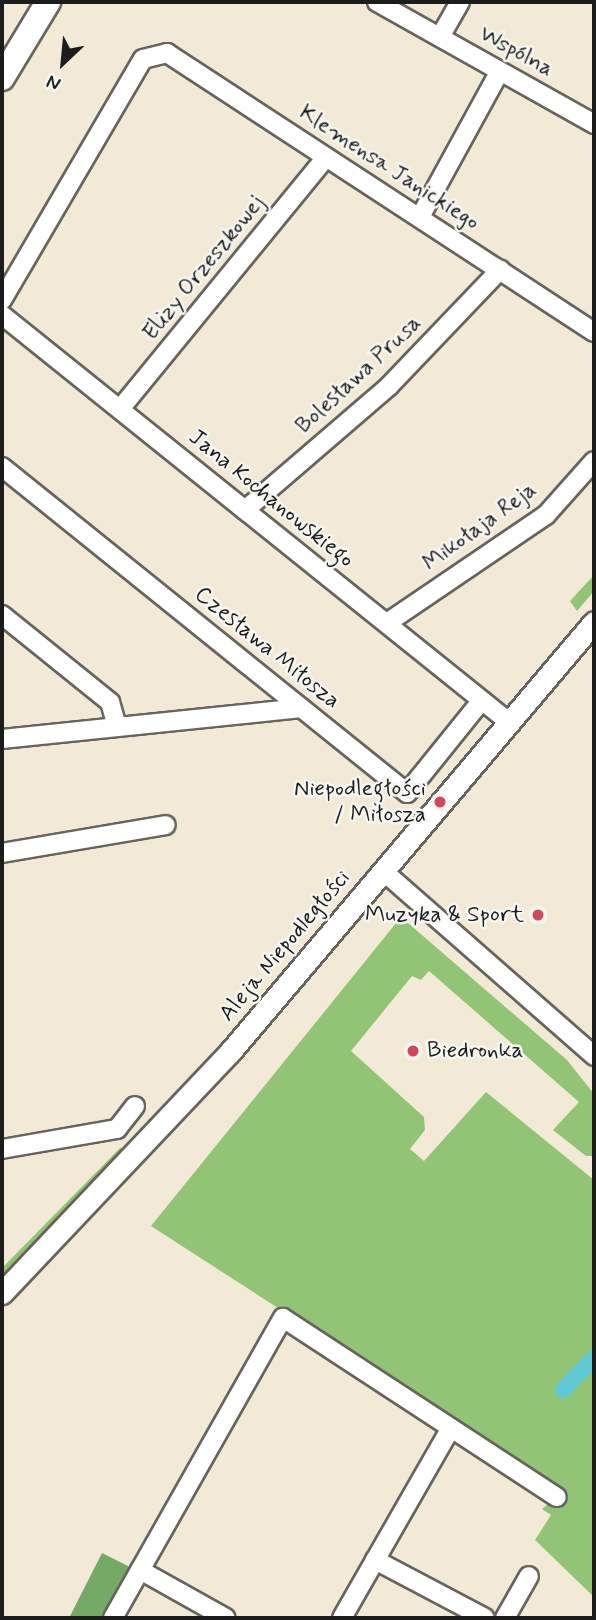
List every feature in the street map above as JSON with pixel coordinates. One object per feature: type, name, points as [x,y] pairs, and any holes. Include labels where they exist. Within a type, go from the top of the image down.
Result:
[{"type":"main road","points":[[2,78],[47,2]]},
{"type":"street","name":"Wspólna","points":[[377,2],[594,124]]},
{"type":"street","points":[[440,37],[460,2]]},
{"type":"street","name":"Klemensa Janickiego","points":[[2,300],[143,59],[167,53],[594,332]]},
{"type":"street","points":[[420,217],[500,71]]},
{"type":"street","name":"Elizy Orzeszkowej","points":[[120,409],[326,157]]},
{"type":"street","name":"Bolesława Prusa","points":[[245,510],[389,386],[500,270]]},
{"type":"street","name":"Jana Kochanowskiego","points":[[2,314],[509,722]]},
{"type":"street","name":"Mikołaja Reja","points":[[387,623],[546,515],[594,461]]},
{"type":"street","name":"Czesława Miłosza","points":[[2,467],[407,793],[482,700]]},
{"type":"street","points":[[2,615],[110,702],[117,727]]},
{"type":"street","name":"Aleja Niepodległości","points":[[2,1293],[138,1151],[383,871],[594,622]]},
{"type":"street","points":[[2,739],[301,708]]},
{"type":"street","points":[[2,853],[166,825]]},
{"type":"street","points":[[383,871],[594,1056]]},
{"type":"street","points":[[2,1149],[117,1129],[135,1106]]},
{"type":"street","points":[[117,1129],[138,1151]]},
{"type":"street","points":[[113,1618],[284,1318],[557,1497]]},
{"type":"street","points":[[342,1618],[452,1429]]},
{"type":"street","points":[[375,1560],[485,1618]]},
{"type":"street","points":[[140,1570],[226,1618]]},
{"type":"street","points":[[505,1618],[529,1576]]},
{"type":"green space","points":[[594,575],[594,591],[577,611],[570,601]]},
{"type":"green space","points":[[401,917],[567,1060],[594,1094],[594,1156],[586,1156],[553,1130],[579,1102],[429,971],[421,980],[412,976],[351,1051],[424,1117],[425,1130],[410,1149],[424,1161],[486,1092],[594,1180],[594,1597],[535,1540],[551,1515],[542,1509],[563,1492],[151,1226]]},
{"type":"green space","points":[[121,1147],[122,1154],[2,1280],[2,1268]]},
{"type":"green space","points":[[102,1553],[132,1568],[104,1618],[69,1618]]},
{"type":"waterway","points":[[563,1390],[594,1358]]},
{"type":"place","name":"Niepodległości / Miłosza","points":[[440,802]]},
{"type":"place","name":"Muzyka & Sport","points":[[538,915]]},
{"type":"place","name":"Biedronka","points":[[413,1051]]}]
